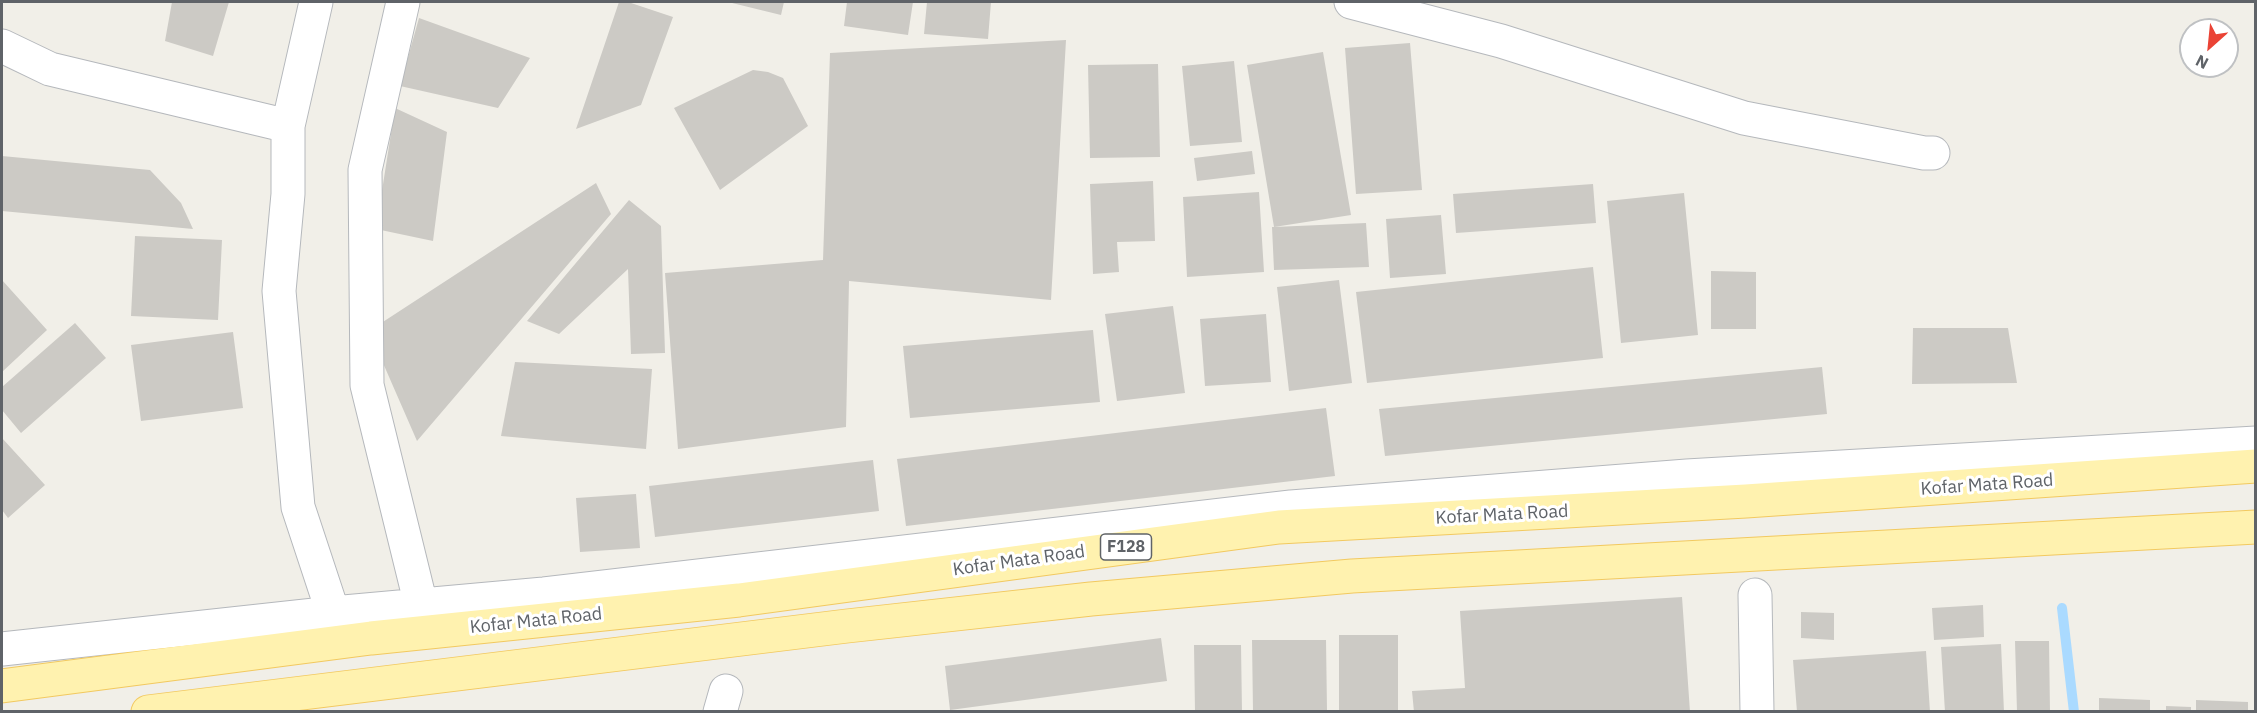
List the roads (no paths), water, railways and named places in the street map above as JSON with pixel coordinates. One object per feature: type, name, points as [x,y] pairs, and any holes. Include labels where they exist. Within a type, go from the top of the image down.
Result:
[{"type":"main road","name":"Kofar Mata Road","points":[[2,686],[371,638],[739,600],[1279,527],[1746,501],[2256,466]]},
{"type":"main road","points":[[148,711],[859,625],[1091,599],[1305,580],[2256,527]]},
{"type":"street","points":[[316,2],[288,126],[288,194],[279,291],[298,507],[333,613]]},
{"type":"street","points":[[403,2],[365,170],[367,385],[421,605]]},
{"type":"street","points":[[1351,2],[1501,41],[1744,118],[1933,153]]},
{"type":"street","points":[[2,46],[50,69],[288,126]]},
{"type":"street","points":[[2,650],[333,613],[544,594],[1291,507],[1687,476],[2256,443]]},
{"type":"street","points":[[1755,595],[1757,711]]},
{"type":"waterway","points":[[2062,608],[2074,712]]}]
